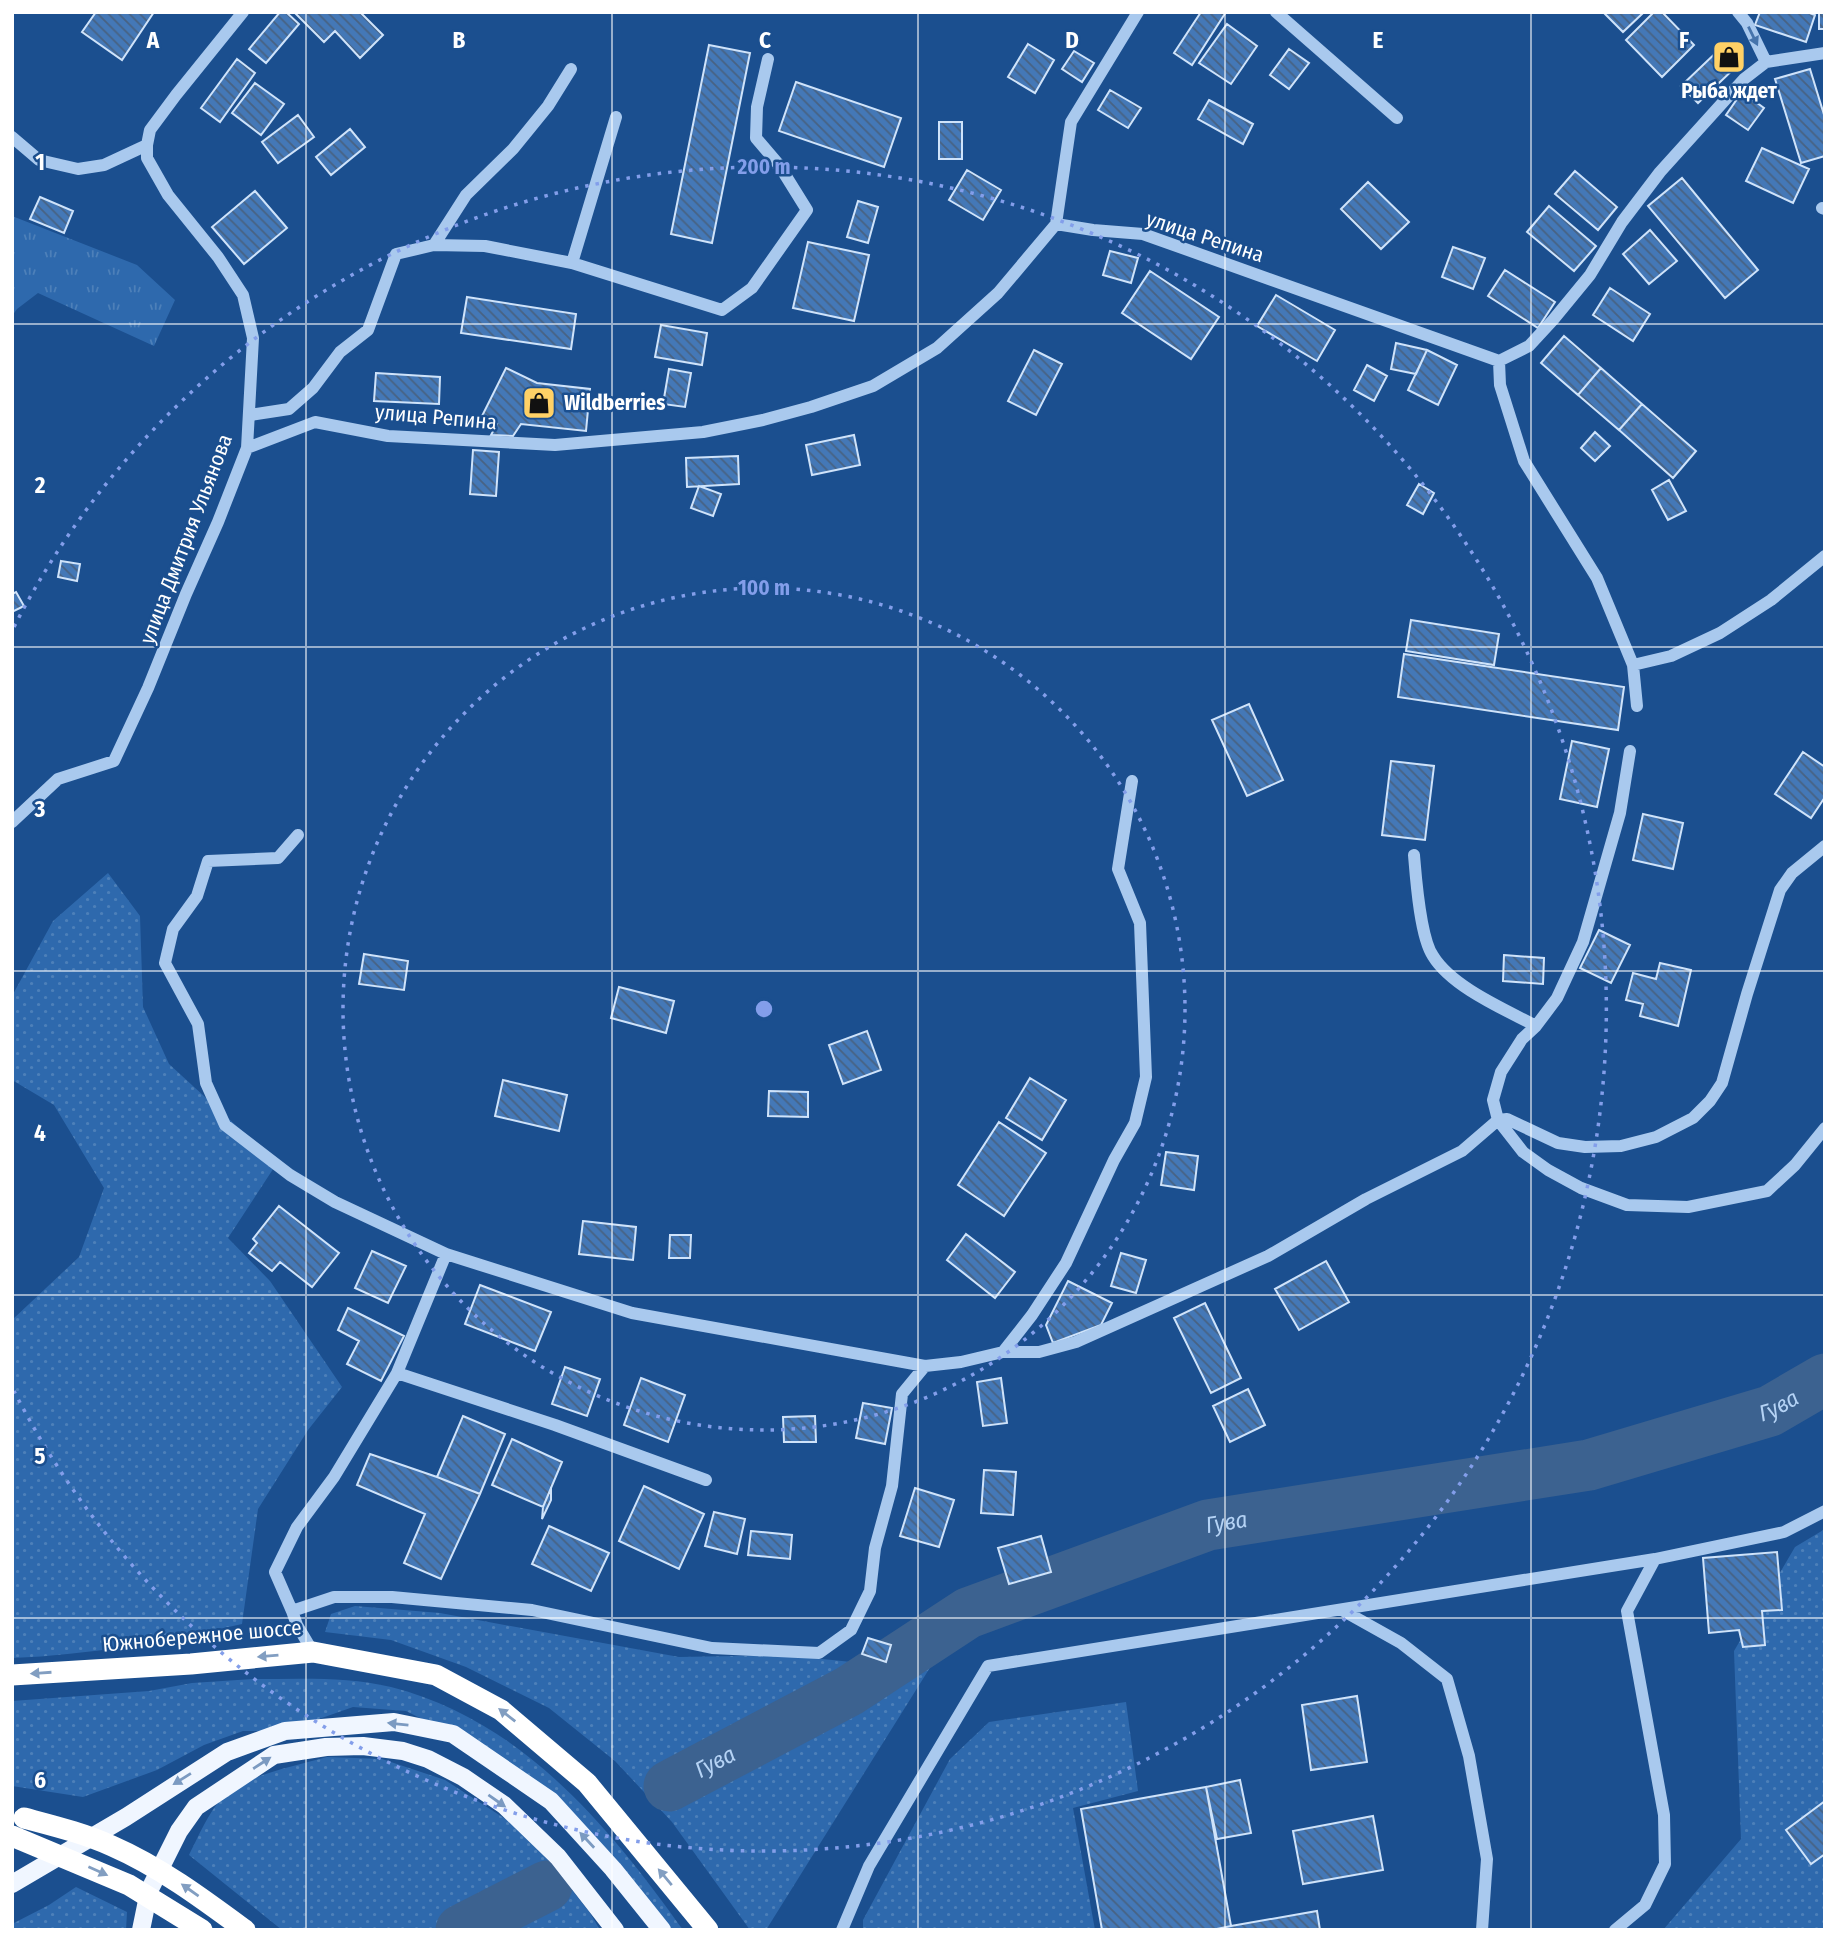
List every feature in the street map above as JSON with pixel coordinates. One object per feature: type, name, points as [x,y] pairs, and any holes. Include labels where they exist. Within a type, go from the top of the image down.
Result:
[{"type":"highway","name":"Южнобережное шоссе","points":[[12,1675],[191,1664],[313,1652],[436,1675],[501,1710],[587,1783],[708,1930]]},
{"type":"highway","points":[[18,1816],[72,1830],[113,1847],[181,1884],[245,1930]]},
{"type":"highway","points":[[12,1836],[129,1885],[202,1930]]},
{"type":"main road","points":[[12,1884],[126,1817],[227,1752],[285,1731],[394,1722],[453,1734],[551,1801],[613,1869],[662,1930]]},
{"type":"main road","points":[[141,1930],[149,1891],[179,1831],[196,1807],[274,1755],[326,1747],[363,1746],[403,1751],[428,1759],[463,1777],[504,1805],[558,1857],[615,1930]]},
{"type":"street","points":[[12,137],[39,160],[78,169],[104,165],[146,145],[150,130],[243,12]]},
{"type":"street","points":[[1056,224],[1071,122],[1138,12]]},
{"type":"street","points":[[1276,12],[1397,118]]},
{"type":"street","points":[[1738,12],[1747,23],[1766,62]]},
{"type":"street","points":[[1637,706],[1633,664],[1597,578],[1524,461],[1500,385],[1499,361],[1528,346],[1553,320],[1590,275],[1622,222],[1660,172],[1744,79],[1766,62],[1825,53]]},
{"type":"street","points":[[250,415],[289,409],[313,388],[340,352],[368,330],[397,254],[434,245],[485,246],[572,263],[722,310],[752,288],[807,210],[779,165],[756,138],[757,107],[768,59]]},
{"type":"street","points":[[434,245],[466,195],[513,149],[548,106],[571,69]]},
{"type":"street","points":[[572,263],[616,117]]},
{"type":"street","name":"улица Дмитрия Ульянова","points":[[12,822],[58,779],[114,761],[148,688],[247,448],[253,338],[243,295],[218,257],[168,195],[146,158],[146,145]]},
{"type":"street","name":"улица Репина","points":[[247,448],[315,422],[388,436],[555,445],[703,432],[799,411],[873,386],[937,348],[998,293],[1056,224],[1143,234],[1499,361]]},
{"type":"street","points":[[1633,664],[1671,656],[1720,633],[1771,600],[1825,556]]},
{"type":"street","points":[[1630,751],[1620,813],[1583,942],[1557,998],[1536,1026],[1522,1039],[1501,1072],[1493,1100],[1497,1120],[1523,1152],[1548,1170],[1581,1188],[1627,1205],[1688,1208],[1767,1191],[1795,1165],[1825,1128]]},
{"type":"street","points":[[1003,1352],[1032,1315],[1066,1263],[1114,1160],[1135,1123],[1146,1077],[1140,923],[1118,869],[1132,781]]},
{"type":"street","points":[[298,835],[278,858],[208,861],[197,896],[173,929],[165,964],[198,1024],[206,1083],[225,1125],[290,1175],[335,1202],[446,1254],[632,1313],[925,1366],[961,1362],[1003,1352],[1040,1352],[1076,1342],[1268,1256],[1366,1199],[1462,1151],[1479,1139],[1497,1120],[1507,1119],[1558,1143],[1585,1147],[1622,1146],[1656,1137],[1693,1118],[1710,1101],[1722,1083],[1780,890],[1792,873],[1825,846]]},
{"type":"street","points":[[1414,855],[1427,944],[1433,956],[1449,974],[1470,989],[1536,1026]]},
{"type":"street","points":[[313,1652],[297,1625],[275,1572],[297,1527],[334,1477],[397,1373],[446,1254]]},
{"type":"street","points":[[292,1611],[334,1597],[392,1597],[532,1610],[712,1648],[819,1653],[851,1630],[870,1591],[875,1548],[892,1486],[902,1394],[925,1366]]},
{"type":"street","points":[[397,1373],[555,1425],[706,1480]]},
{"type":"street","points":[[842,1930],[869,1866],[988,1666],[1656,1559],[1784,1532],[1825,1511]]},
{"type":"street","points":[[1615,1930],[1645,1905],[1665,1864],[1664,1815],[1627,1611],[1656,1559]]},
{"type":"street","points":[[1342,1610],[1401,1643],[1447,1679],[1469,1756],[1487,1859],[1482,1930]]},
{"type":"green space","points":[[12,216],[137,265],[175,300],[154,346],[38,293],[12,316]]},
{"type":"green space","points":[[108,873],[140,916],[143,1007],[169,1064],[277,1163],[228,1238],[270,1281],[342,1387],[308,1430],[258,1509],[242,1624],[128,1646],[12,1658],[12,1320],[79,1257],[104,1188],[54,1105],[12,1080],[12,996],[53,921]]},
{"type":"green space","points":[[1825,1529],[1825,1930],[1663,1930],[1741,1839],[1734,1651],[1795,1547]]},
{"type":"green space","points":[[355,1606],[440,1613],[679,1657],[784,1655],[861,1663],[951,1634],[766,1930],[750,1930],[672,1822],[615,1761],[549,1708],[466,1667],[391,1640],[325,1632],[331,1614]]},
{"type":"green space","points":[[253,1679],[322,1679],[374,1683],[438,1703],[481,1724],[521,1751],[558,1782],[592,1816],[624,1852],[683,1930],[662,1930],[583,1832],[474,1745],[406,1711],[353,1707],[285,1731],[243,1731],[204,1745],[157,1770],[83,1797],[12,1786],[12,1701],[149,1691],[192,1683]]},
{"type":"green space","points":[[1126,1702],[1138,1791],[1073,1808],[1095,1930],[863,1930],[863,1920],[950,1759],[989,1722]]},
{"type":"green space","points":[[327,1757],[382,1759],[445,1780],[507,1820],[550,1862],[600,1930],[282,1930],[189,1855],[213,1809],[234,1788],[267,1774]]},
{"type":"green space","points":[[76,1887],[127,1912],[126,1930],[12,1930],[12,1924]]},
{"type":"building","points":[[96,12],[154,12],[122,60],[82,32]]},
{"type":"building","points":[[280,12],[286,12],[299,24],[266,63],[249,49]]},
{"type":"building","points":[[294,12],[360,12],[383,35],[360,58],[335,31],[324,42]]},
{"type":"building","points":[[1201,12],[1226,12],[1192,65],[1174,53]]},
{"type":"building","points":[[1603,12],[1643,12],[1643,13],[1623,32]]},
{"type":"building","points":[[1654,12],[1662,12],[1694,45],[1662,77],[1626,40]]},
{"type":"building","points":[[1760,12],[1807,12],[1815,15],[1806,42],[1755,25]]},
{"type":"building","points":[[1819,12],[1825,12],[1825,29],[1819,29]]},
{"type":"building","points":[[1227,24],[1257,46],[1231,84],[1199,63]]},
{"type":"building","points":[[1028,44],[1054,60],[1035,93],[1008,77]]},
{"type":"building","points":[[709,45],[750,53],[712,243],[671,234]]},
{"type":"building","points":[[1723,46],[1739,64],[1698,103],[1681,86]]},
{"type":"building","points":[[1289,49],[1309,63],[1289,89],[1270,75]]},
{"type":"building","points":[[1074,51],[1094,63],[1082,82],[1062,69]]},
{"type":"building","points":[[237,59],[255,73],[220,122],[201,108]]},
{"type":"building","points":[[1810,69],[1825,118],[1825,156],[1801,163],[1775,79]]},
{"type":"building","points":[[796,82],[901,118],[884,167],[779,131]]},
{"type":"building","points":[[255,83],[284,104],[261,135],[232,113]]},
{"type":"building","points":[[1110,90],[1141,108],[1128,128],[1098,110]]},
{"type":"building","points":[[1742,92],[1764,108],[1748,130],[1726,115]]},
{"type":"building","points":[[1209,100],[1253,124],[1243,144],[1198,119]]},
{"type":"building","points":[[298,115],[314,137],[278,163],[262,142]]},
{"type":"building","points":[[939,122],[962,122],[962,159],[939,159]]},
{"type":"building","points":[[350,129],[365,147],[331,175],[316,157]]},
{"type":"building","points":[[1762,148],[1809,169],[1793,203],[1746,181]]},
{"type":"building","points":[[967,170],[1001,190],[983,220],[949,200]]},
{"type":"building","points":[[1575,171],[1617,207],[1598,230],[1555,194]]},
{"type":"building","points":[[1682,178],[1758,270],[1725,298],[1648,206]]},
{"type":"building","points":[[1368,182],[1409,222],[1381,249],[1341,209]]},
{"type":"building","points":[[255,191],[287,228],[244,264],[212,227]]},
{"type":"building","points":[[40,197],[73,211],[64,233],[30,219]]},
{"type":"building","points":[[858,201],[878,207],[868,243],[847,237]]},
{"type":"building","points":[[1549,206],[1596,246],[1574,271],[1527,232]]},
{"type":"building","points":[[1650,230],[1677,261],[1649,284],[1623,254]]},
{"type":"building","points":[[808,242],[869,255],[854,321],[793,308]]},
{"type":"building","points":[[1453,247],[1485,258],[1473,289],[1442,277]]},
{"type":"building","points":[[1110,251],[1138,258],[1131,283],[1103,275]]},
{"type":"building","points":[[1505,270],[1555,302],[1538,328],[1488,296]]},
{"type":"building","points":[[1150,271],[1219,317],[1191,359],[1122,313]]},
{"type":"building","points":[[1610,288],[1650,314],[1633,341],[1593,315]]},
{"type":"building","points":[[1276,295],[1335,330],[1317,361],[1257,326]]},
{"type":"building","points":[[467,297],[576,314],[571,349],[461,333]]},
{"type":"building","points":[[661,325],[707,333],[702,365],[655,357]]},
{"type":"building","points":[[1564,336],[1601,368],[1578,395],[1541,363]]},
{"type":"building","points":[[1396,343],[1427,350],[1416,374],[1391,369]]},
{"type":"building","points":[[1034,350],[1062,364],[1036,415],[1008,401]]},
{"type":"building","points":[[1427,350],[1457,365],[1438,405],[1408,390]]},
{"type":"building","points":[[1367,365],[1387,376],[1374,401],[1354,390]]},
{"type":"building","name":"Wildberries","points":[[506,368],[537,383],[590,389],[586,431],[521,424],[513,436],[491,435],[497,424],[482,416]]},
{"type":"building","points":[[1601,368],[1642,404],[1619,430],[1578,395]]},
{"type":"building","points":[[669,369],[691,373],[685,407],[663,404]]},
{"type":"building","points":[[376,373],[440,377],[439,404],[374,401]]},
{"type":"building","points":[[1642,404],[1696,451],[1673,478],[1619,430]]},
{"type":"building","points":[[1595,432],[1610,446],[1595,461],[1581,448]]},
{"type":"building","points":[[854,435],[860,465],[812,475],[806,445]]},
{"type":"building","points":[[473,450],[499,452],[496,496],[470,494]]},
{"type":"building","points":[[738,456],[739,484],[687,487],[686,458]]},
{"type":"building","points":[[1669,480],[1686,511],[1668,520],[1652,490]]},
{"type":"building","points":[[1419,484],[1434,493],[1423,514],[1407,505]]},
{"type":"building","points":[[699,486],[721,494],[713,516],[691,508]]},
{"type":"building","points":[[61,561],[80,564],[77,581],[58,577]]},
{"type":"building","points":[[16,592],[24,606],[12,612],[12,594]]},
{"type":"building","points":[[1411,620],[1499,634],[1494,665],[1406,651]]},
{"type":"building","points":[[1404,654],[1624,687],[1618,730],[1398,697]]},
{"type":"building","points":[[1249,704],[1283,780],[1247,796],[1212,720]]},
{"type":"building","points":[[1572,741],[1609,749],[1597,807],[1560,799]]},
{"type":"building","points":[[1803,752],[1825,767],[1825,797],[1811,818],[1775,794]]},
{"type":"building","points":[[1391,761],[1434,766],[1425,840],[1382,835]]},
{"type":"building","points":[[1643,814],[1683,823],[1673,869],[1633,860]]},
{"type":"building","points":[[1599,930],[1630,945],[1611,983],[1580,968]]},
{"type":"building","points":[[364,954],[408,961],[404,990],[359,984]]},
{"type":"building","points":[[1504,955],[1544,958],[1543,984],[1503,981]]},
{"type":"building","points":[[1660,963],[1691,970],[1678,1026],[1640,1016],[1643,1004],[1626,1000],[1633,973],[1656,979]]},
{"type":"building","points":[[619,987],[674,1001],[666,1033],[611,1018]]},
{"type":"building","points":[[867,1031],[881,1070],[843,1084],[829,1045]]},
{"type":"building","points":[[1030,1078],[1066,1100],[1042,1140],[1006,1118]]},
{"type":"building","points":[[503,1080],[567,1095],[559,1131],[495,1116]]},
{"type":"building","points":[[769,1091],[808,1092],[808,1117],[768,1116]]},
{"type":"building","points":[[999,1122],[1046,1153],[1004,1216],[958,1185]]},
{"type":"building","points":[[1166,1152],[1198,1156],[1194,1190],[1161,1185]]},
{"type":"building","points":[[279,1206],[339,1253],[312,1287],[280,1262],[272,1271],[249,1253],[257,1243],[253,1239]]},
{"type":"building","points":[[583,1221],[636,1227],[633,1260],[579,1254]]},
{"type":"building","points":[[966,1234],[1015,1272],[995,1298],[947,1260]]},
{"type":"building","points":[[670,1235],[691,1235],[690,1258],[669,1258]]},
{"type":"building","points":[[372,1251],[406,1266],[388,1303],[355,1288]]},
{"type":"building","points":[[1121,1253],[1146,1260],[1136,1293],[1111,1286]]},
{"type":"building","points":[[1326,1261],[1349,1302],[1299,1330],[1275,1289]]},
{"type":"building","points":[[1068,1281],[1112,1303],[1101,1325],[1053,1343],[1046,1325]]},
{"type":"building","points":[[480,1285],[551,1312],[535,1351],[465,1324]]},
{"type":"building","points":[[1205,1303],[1241,1378],[1211,1393],[1174,1318]]},
{"type":"building","points":[[348,1308],[404,1336],[381,1381],[347,1364],[359,1341],[338,1330]]},
{"type":"building","points":[[565,1367],[600,1379],[587,1416],[552,1404]]},
{"type":"building","points":[[641,1378],[685,1395],[668,1442],[624,1425]]},
{"type":"building","points":[[1001,1378],[1007,1423],[983,1426],[977,1382]]},
{"type":"building","points":[[1248,1389],[1265,1425],[1230,1442],[1213,1406]]},
{"type":"building","points":[[863,1403],[892,1408],[885,1444],[856,1438]]},
{"type":"building","points":[[463,1416],[505,1434],[480,1494],[437,1477]]},
{"type":"building","points":[[815,1416],[816,1442],[784,1442],[783,1417]]},
{"type":"building","points":[[512,1439],[562,1462],[543,1507],[492,1485]]},
{"type":"building","points":[[370,1454],[480,1494],[441,1579],[404,1563],[425,1514],[357,1485]]},
{"type":"building","points":[[984,1470],[1016,1472],[1013,1515],[981,1513]]},
{"type":"building","points":[[644,1486],[704,1514],[679,1569],[619,1541]]},
{"type":"building","points":[[551,1488],[551,1500],[542,1519],[543,1507]]},
{"type":"building","points":[[915,1488],[954,1500],[939,1547],[900,1536]]},
{"type":"building","points":[[714,1512],[745,1519],[737,1554],[705,1546]]},
{"type":"building","points":[[549,1526],[609,1553],[591,1591],[532,1564]]},
{"type":"building","points":[[751,1531],[792,1535],[790,1559],[748,1555]]},
{"type":"building","points":[[1041,1536],[1051,1572],[1009,1584],[998,1548]]},
{"type":"building","points":[[1777,1552],[1782,1610],[1762,1611],[1765,1645],[1743,1647],[1739,1630],[1709,1633],[1703,1558]]},
{"type":"building","points":[[868,1638],[891,1645],[886,1662],[862,1654]]},
{"type":"building","points":[[1357,1696],[1367,1762],[1311,1770],[1302,1705]]},
{"type":"building","points":[[1240,1780],[1251,1833],[1217,1839],[1206,1787]]},
{"type":"building","points":[[1206,1787],[1231,1926],[1212,1930],[1102,1930],[1081,1809]]},
{"type":"building","points":[[1825,1801],[1825,1854],[1811,1864],[1786,1830]]},
{"type":"building","points":[[1373,1816],[1383,1870],[1303,1884],[1293,1831]]},
{"type":"building","points":[[1317,1911],[1320,1930],[1212,1930],[1231,1926]]},
{"type":"waterway","name":"Гува","points":[[669,1786],[849,1691],[968,1613],[1208,1525],[1589,1465],[1770,1411],[1825,1379]]},
{"type":"waterway","name":"Гува","points":[[461,1930],[547,1886]]},
{"type":"place","name":"Рыба ждет","points":[[1729,57]]},
{"type":"place","name":"Wildberries","points":[[539,403]]}]
